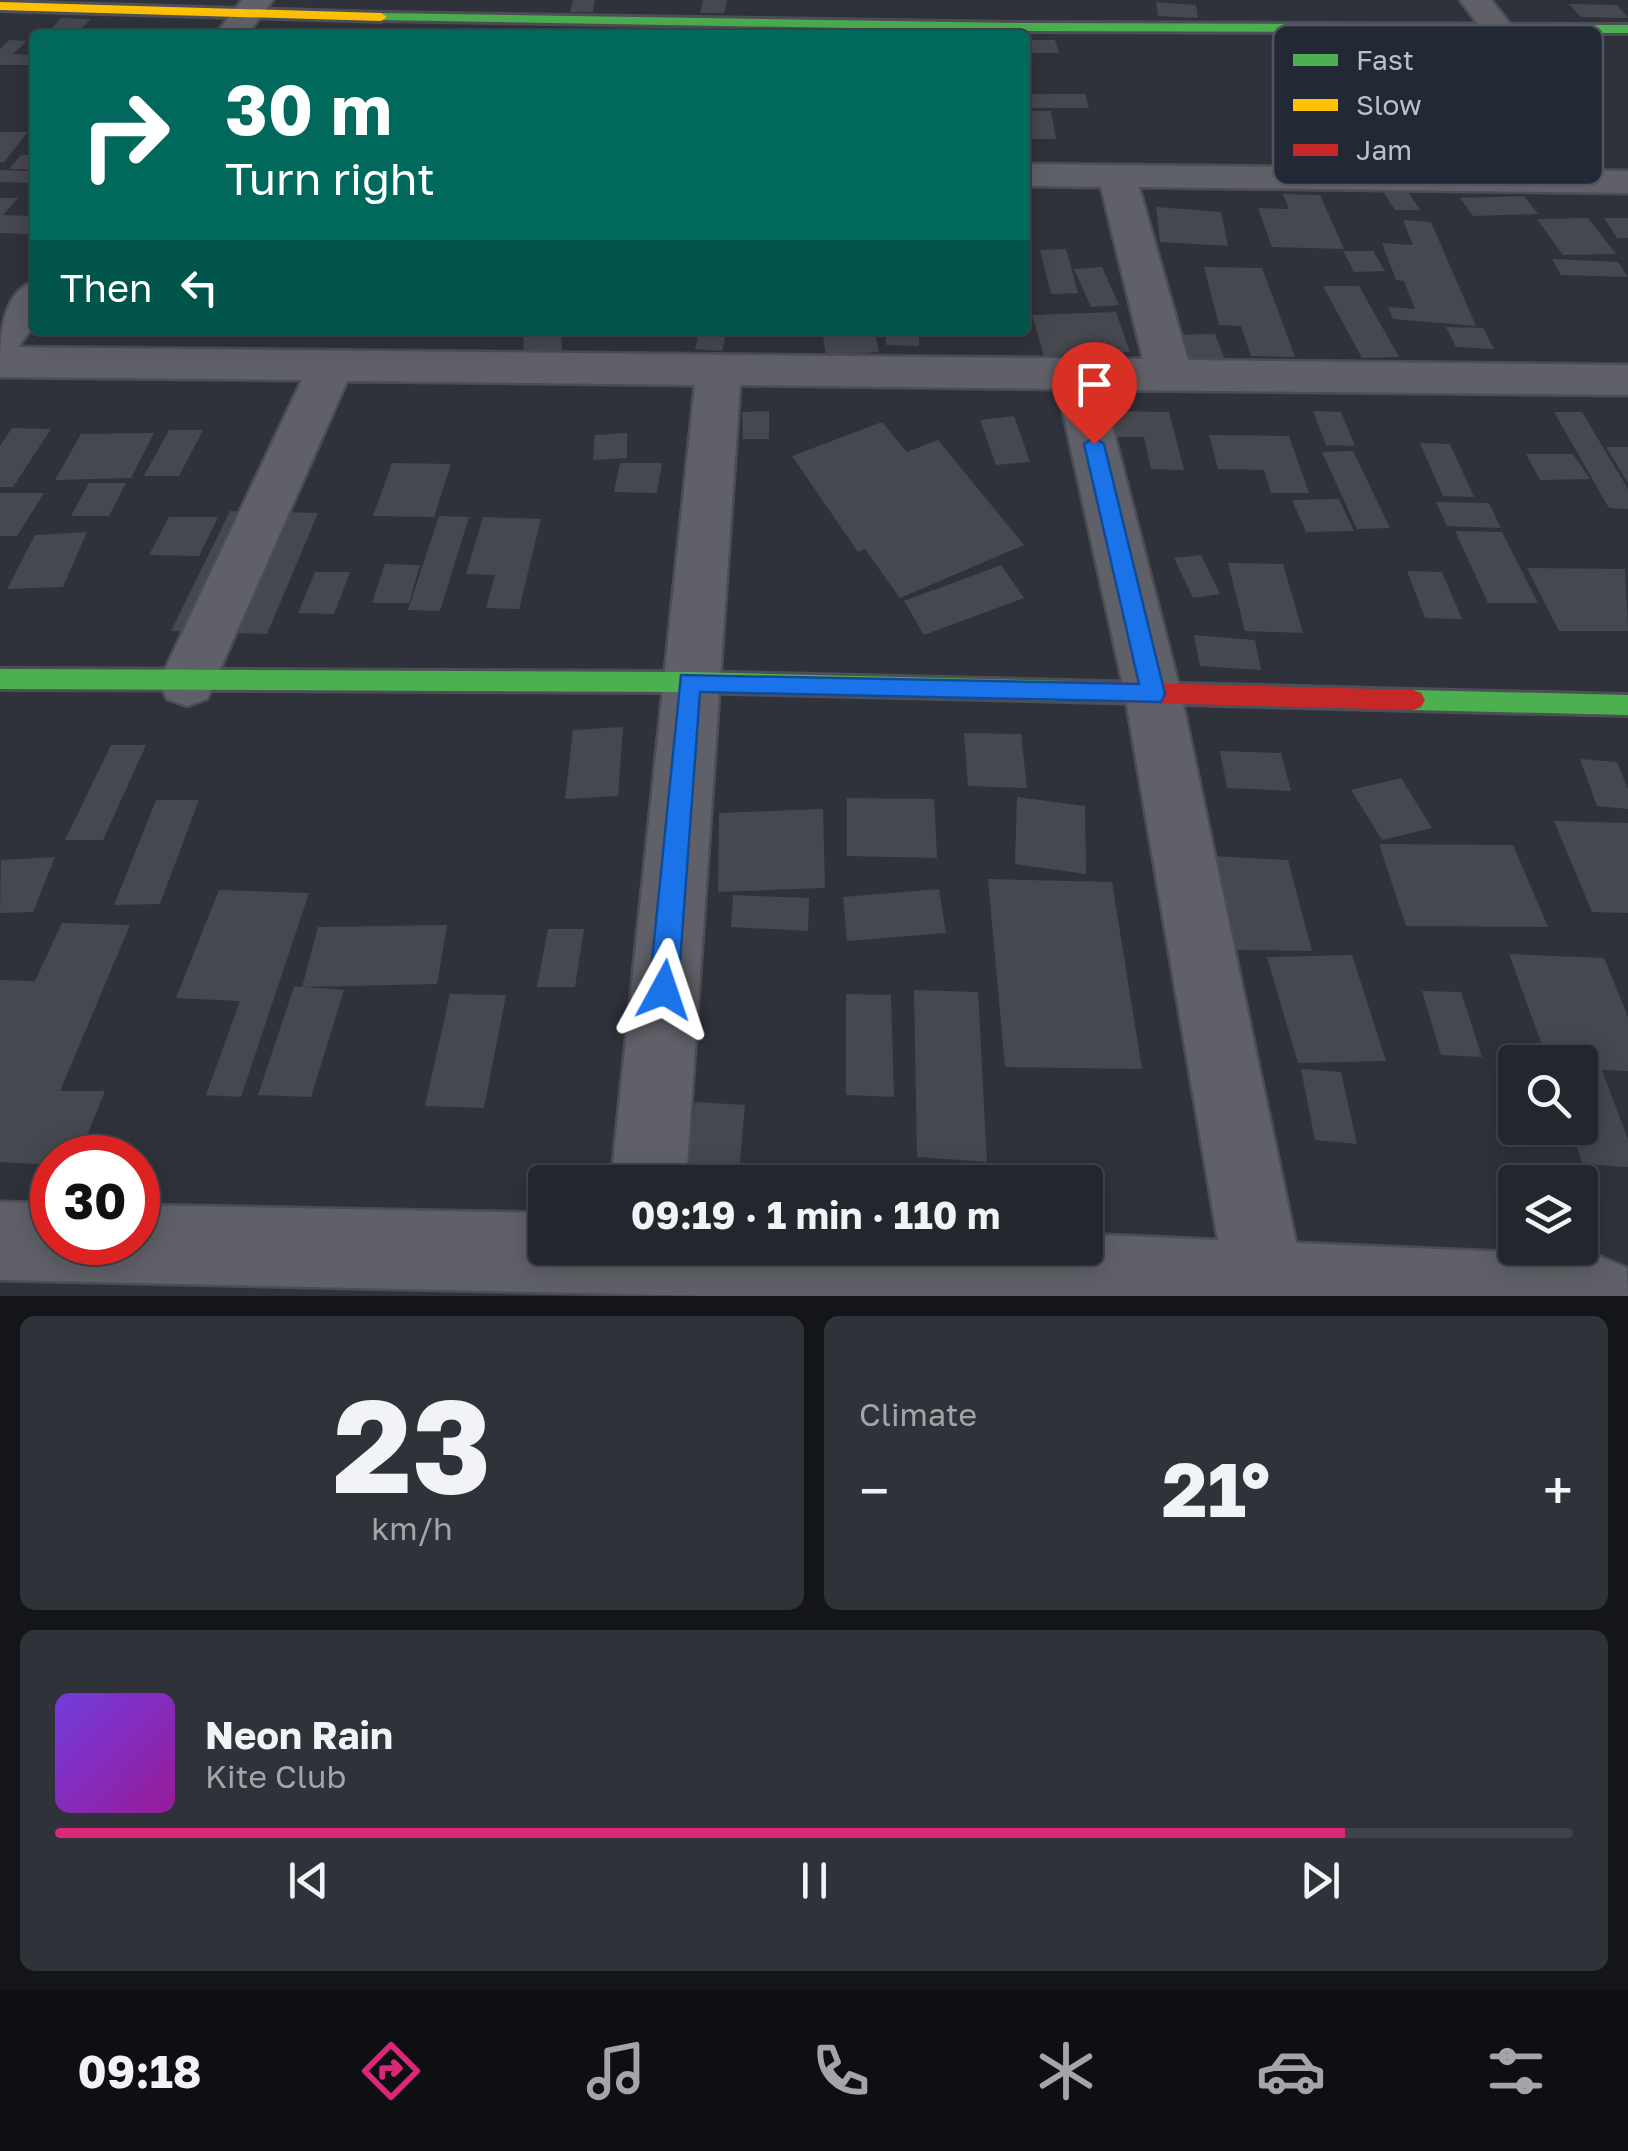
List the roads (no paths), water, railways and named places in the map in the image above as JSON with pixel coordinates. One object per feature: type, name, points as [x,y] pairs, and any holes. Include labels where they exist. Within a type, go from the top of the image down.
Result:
[{"type":"street","points":[[1475,0],[1495,25]]},
{"type":"street","points":[[0,6],[245,17],[1273,30]]},
{"type":"street","points":[[1030,175],[1273,178]]},
{"type":"street","points":[[1117,176],[1169,373]]},
{"type":"street","points":[[1603,182],[1628,182]]},
{"type":"street","points":[[0,341],[30,301]]},
{"type":"street","points":[[0,362],[1628,380]]},
{"type":"street","points":[[187,682],[331,366]]},
{"type":"street","points":[[649,1165],[718,372]]},
{"type":"street","points":[[1077,373],[1153,694],[1265,1284]]},
{"type":"street","points":[[0,679],[689,682],[1628,705]]},
{"type":"street","points":[[160,1240],[528,1231]]},
{"type":"street","points":[[0,1241],[30,1242]]},
{"type":"street","points":[[1054,1265],[1265,1284],[1599,1296]]}]
